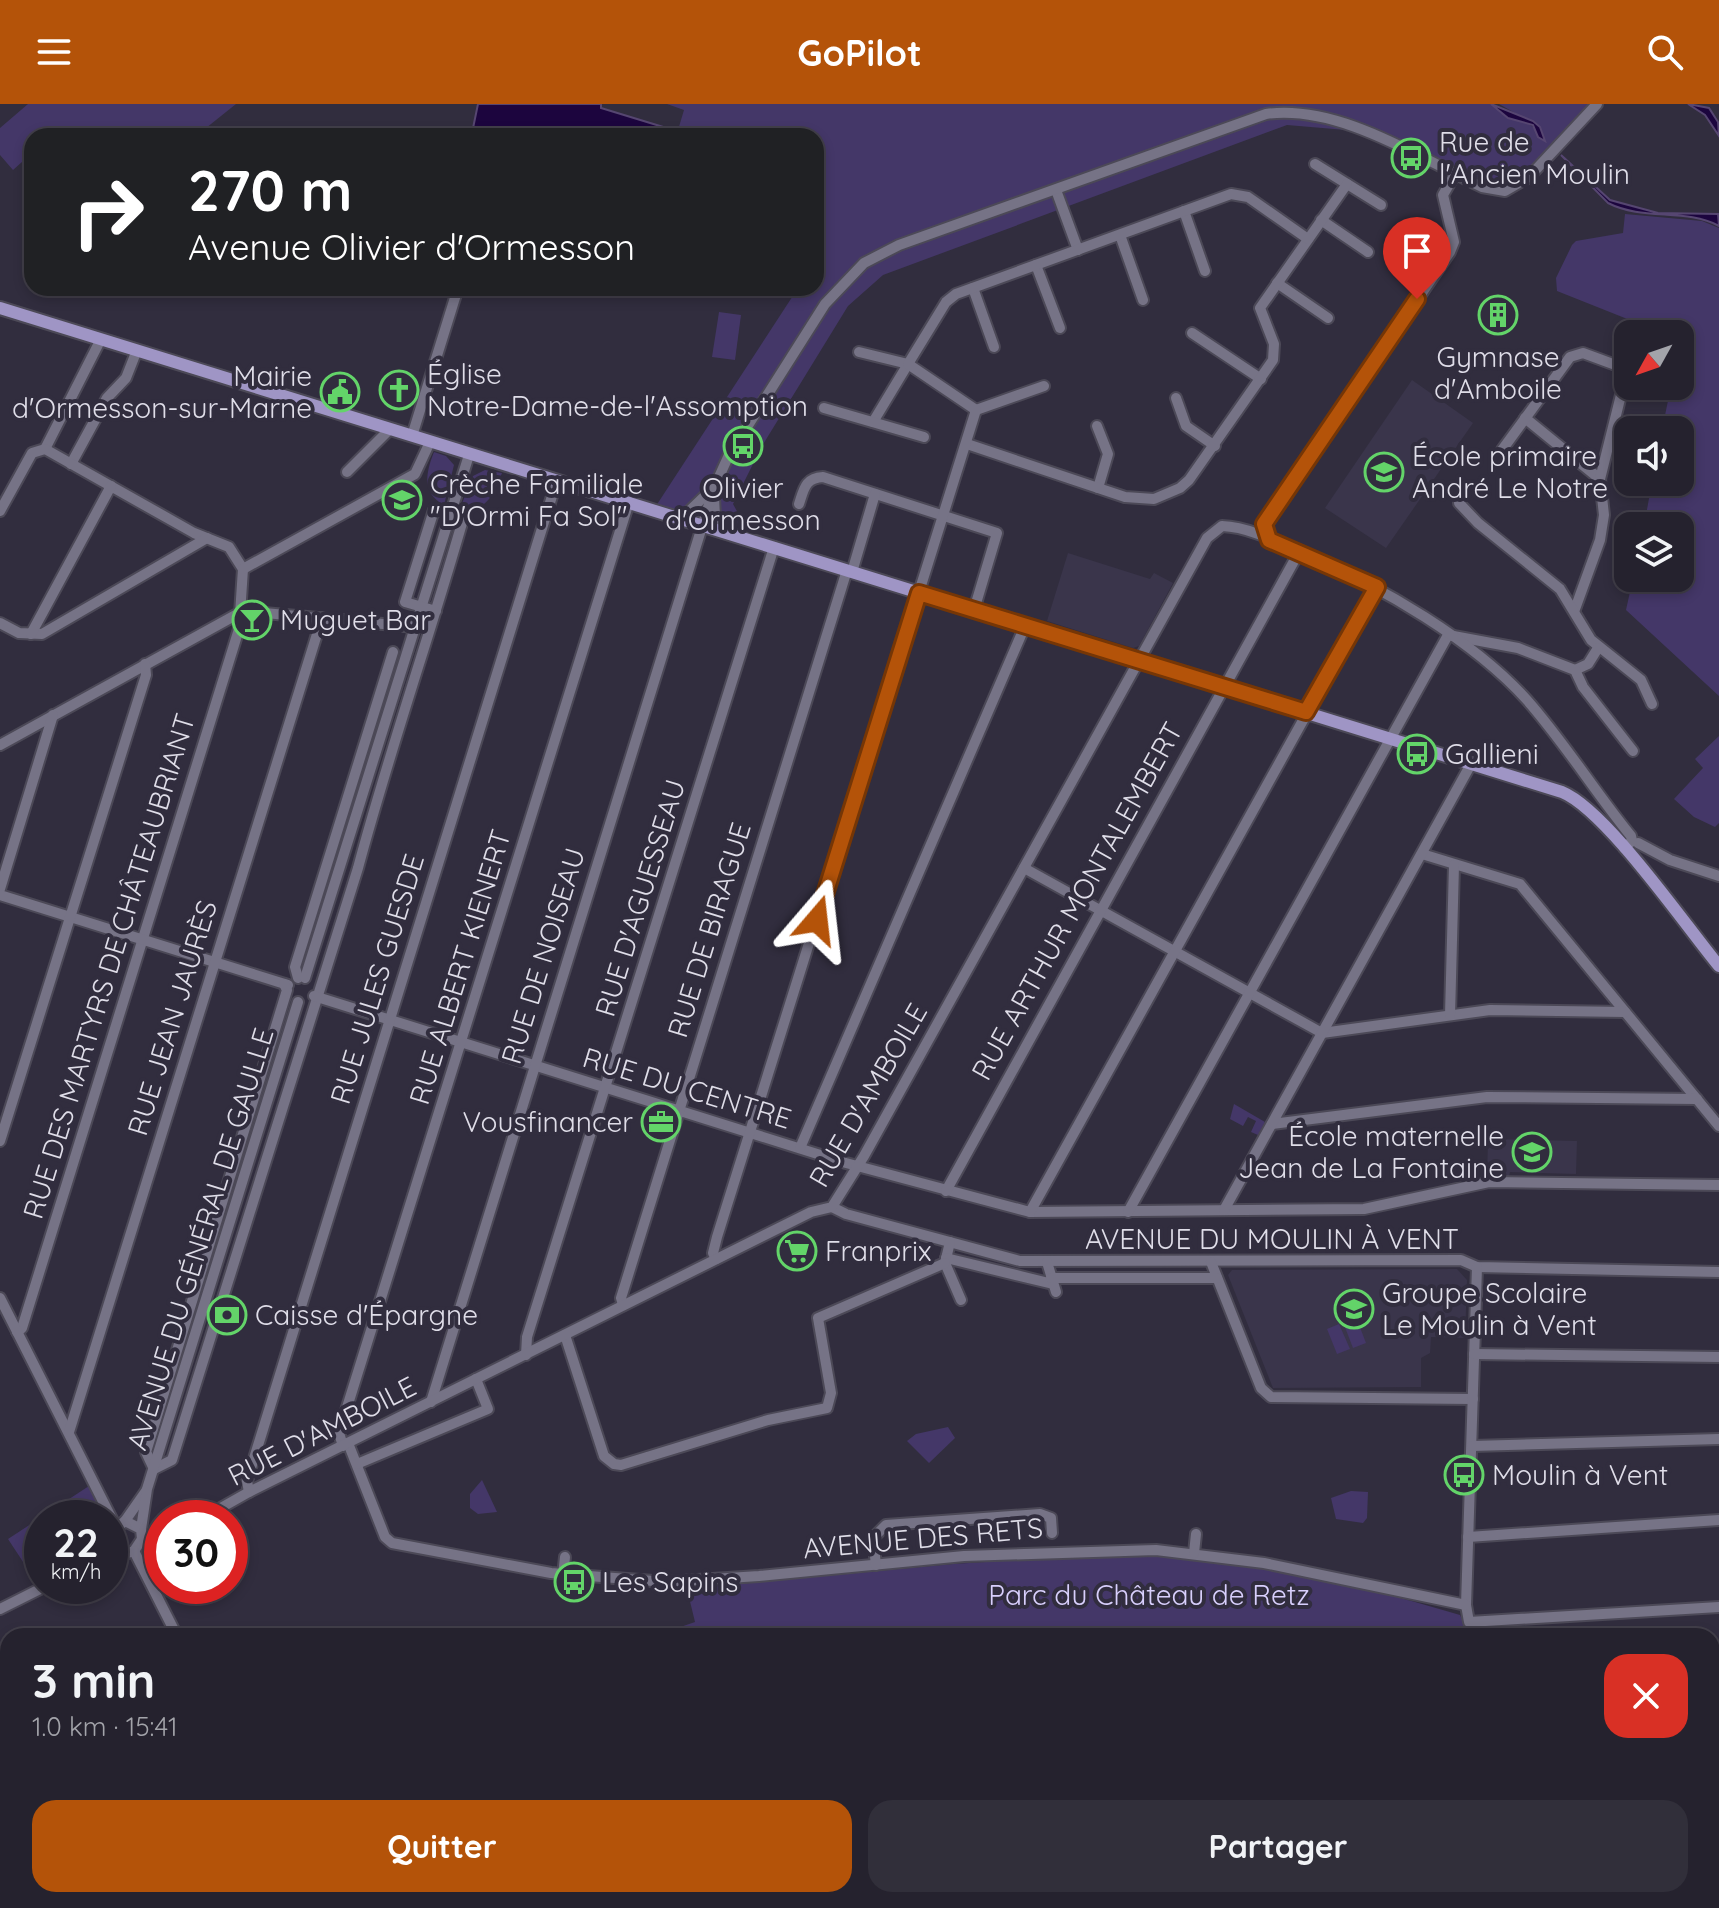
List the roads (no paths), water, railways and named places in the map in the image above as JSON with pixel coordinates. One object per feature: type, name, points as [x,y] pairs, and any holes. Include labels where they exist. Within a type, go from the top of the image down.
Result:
[{"type":"main road","points":[[0,308],[1576,798],[1624,848],[1719,966]]},
{"type":"street","points":[[682,518],[714,488],[728,457],[825,304],[854,271],[899,245],[1266,114],[1294,109],[1343,119],[1495,191],[1517,186],[1597,104]]},
{"type":"street","points":[[1315,164],[1381,205]]},
{"type":"street","points":[[1455,174],[1443,195],[1454,242],[1450,252],[1264,524],[1269,540],[1377,587],[1448,635],[1523,696],[1631,836],[1632,841],[1624,848]]},
{"type":"street","points":[[967,444],[1098,488],[1143,499],[1167,495],[1189,480],[1261,379],[1276,352],[1260,308],[1347,184]]},
{"type":"street","points":[[1056,190],[1078,250]]},
{"type":"street","points":[[873,422],[946,302],[973,288],[1231,194],[1248,197],[1308,239]]},
{"type":"street","points":[[1184,211],[1205,271]]},
{"type":"street","points":[[1321,220],[1368,252]]},
{"type":"street","points":[[1120,235],[1143,300]]},
{"type":"street","points":[[1036,265],[1060,328]]},
{"type":"street","points":[[1277,283],[1328,318]]},
{"type":"street","points":[[973,288],[994,347]]},
{"type":"street","points":[[412,436],[456,296]]},
{"type":"street","points":[[1192,333],[1261,379]]},
{"type":"street","points":[[0,511],[32,453],[45,449],[101,339]]},
{"type":"street","points":[[71,464],[107,398],[126,378],[137,350]]},
{"type":"street","points":[[859,352],[908,364],[976,410]]},
{"type":"street","points":[[1502,450],[1570,357],[1583,353],[1621,367],[1624,383],[1600,479],[1604,515],[1600,540],[1575,609]]},
{"type":"street","points":[[976,410],[1044,386]]},
{"type":"street","points":[[1176,398],[1186,426],[1215,446]]},
{"type":"street","points":[[824,408],[924,437]]},
{"type":"street","points":[[716,1259],[713,1253],[717,1237],[976,410]]},
{"type":"street","points":[[1525,418],[1600,479]]},
{"type":"street","points":[[1097,426],[1108,454],[1098,488]]},
{"type":"street","points":[[347,472],[390,429]]},
{"type":"street","points":[[45,449],[229,547],[243,569],[415,474],[430,442]]},
{"type":"street","points":[[315,996],[306,1002],[298,1002],[290,994],[367,782],[469,455]]},
{"type":"street","points":[[799,504],[806,483],[823,477],[997,533],[974,610]]},
{"type":"street","name":"RUE JULES GUESDE","points":[[249,1492],[247,1481],[557,480]]},
{"type":"street","points":[[31,634],[111,486]]},
{"type":"street","points":[[714,488],[714,510],[722,531]]},
{"type":"street","name":"RUE DE NOISEAU","points":[[431,1402],[714,488]]},
{"type":"street","name":"RUE DE BIRAGUE","points":[[623,1305],[621,1298],[677,1110],[875,494]]},
{"type":"street","name":"RUE ALBERT KIENERT","points":[[346,1444],[339,1433],[629,502]]},
{"type":"street","points":[[1459,503],[1478,523],[1560,589],[1598,648],[1641,680],[1652,704]]},
{"type":"street","points":[[393,652],[295,967],[294,981],[287,990],[146,1452],[154,1469],[172,1460],[315,996],[358,868],[380,786],[436,611],[462,523],[452,512],[434,510],[405,602],[436,611]]},
{"type":"street","name":"RUE D'AMBOILE","points":[[235,1500],[811,1212],[832,1207],[858,1166],[1211,531],[1222,526],[1235,527],[1269,540]]},
{"type":"street","points":[[0,623],[19,633],[42,634],[207,538]]},
{"type":"street","name":"RUE D'AGUESSEAU","points":[[526,1355],[527,1337],[774,547]]},
{"type":"street","name":"RUE ARTHUR MONTALEMBERT","points":[[946,1191],[1299,552]]},
{"type":"street","name":"RUE DES MARTYRS DE CHÂTEAUBRIANT","points":[[17,1332],[22,1328],[243,611],[243,569]]},
{"type":"street","points":[[1030,1212],[1377,587]]},
{"type":"street","points":[[0,745],[243,611],[415,627]]},
{"type":"street","name":"RUE JEAN JAURÈS","points":[[69,1432],[322,618]]},
{"type":"street","points":[[800,1148],[1025,626]]},
{"type":"street","points":[[1448,635],[1518,648],[1575,670],[1583,687],[1633,751]]},
{"type":"street","points":[[1128,1212],[1448,635]]},
{"type":"street","points":[[1575,670],[1588,664],[1598,648]]},
{"type":"street","points":[[0,1141],[146,675],[145,664]]},
{"type":"street","points":[[383,682],[411,691]]},
{"type":"street","points":[[53,715],[0,892],[142,941],[216,963],[314,986],[315,996]]},
{"type":"street","points":[[1224,1210],[1471,764]]},
{"type":"street","points":[[353,777],[380,786]]},
{"type":"street","points":[[1638,843],[1670,860],[1719,876]]},
{"type":"street","points":[[1422,854],[1520,884],[1719,1126]]},
{"type":"street","points":[[1450,1015],[1454,865]]},
{"type":"street","points":[[1024,868],[1322,1033],[1490,1010],[1625,1012]]},
{"type":"street","name":"RUE DU CENTRE","points":[[315,996],[858,1166],[1030,1212],[1364,1209],[1489,1182],[1719,1185]]},
{"type":"street","name":"AVENUE DU GÉNÉRAL DE GAULLE","points":[[141,1534],[147,1489],[298,1002]]},
{"type":"street","points":[[1272,1124],[1487,1097],[1697,1099]]},
{"type":"street","name":"AVENUE DU MOULIN À VENT","points":[[832,1207],[1020,1261],[1461,1260],[1477,1267],[1466,1605]]},
{"type":"street","points":[[950,1242],[946,1261],[961,1300]]},
{"type":"street","points":[[565,1335],[604,1456],[621,1465],[768,1420],[827,1408],[831,1393],[818,1318],[946,1261],[1053,1285],[1217,1278]]},
{"type":"street","points":[[1047,1262],[1053,1285]]},
{"type":"street","points":[[1211,1262],[1261,1388],[1271,1397],[1473,1399]]},
{"type":"street","points":[[1477,1267],[1719,1272]]},
{"type":"street","points":[[0,1298],[54,1411],[107,1500]]},
{"type":"street","points":[[1474,1354],[1719,1357]]},
{"type":"street","points":[[346,1444],[357,1464],[488,1409],[476,1379]]},
{"type":"street","points":[[1472,1446],[1719,1439]]},
{"type":"street","name":"AVENUE DES RETS","points":[[357,1464],[385,1537],[392,1543],[563,1575],[685,1581],[1053,1551],[1194,1553],[1264,1563],[1466,1605]]},
{"type":"street","name":"AVENUE DU GÉNÉRAL DE GAULLE","points":[[128,1514],[147,1489]]},
{"type":"street","points":[[876,1565],[873,1538],[886,1525],[1040,1514],[1051,1518],[1052,1533]]},
{"type":"street","points":[[1468,1537],[1719,1520]]},
{"type":"street","points":[[128,1528],[144,1534]]},
{"type":"street","points":[[141,1534],[134,1551],[173,1628]]},
{"type":"street","points":[[1194,1553],[1196,1534]]},
{"type":"street","points":[[128,1553],[134,1551]]},
{"type":"street","points":[[563,1575],[565,1557]]},
{"type":"street","points":[[0,1609],[24,1597]]},
{"type":"street","points":[[1466,1605],[1472,1624],[1719,1607]]},
{"type":"place","name":"Rue de l'Ancien Moulin","points":[[1411,158]]},
{"type":"place","name":"Gymnase d'Amboile","points":[[1498,315]]},
{"type":"place","name":"Église Notre-Dame-de-l'Assomption","points":[[399,390]]},
{"type":"place","name":"Mairie d'Ormesson-sur-Marne","points":[[340,392]]},
{"type":"place","name":"Olivier d'Ormesson","points":[[743,446]]},
{"type":"place","name":"École primaire André Le Notre","points":[[1384,472]]},
{"type":"place","name":"Crèche Familiale \"D'Ormi Fa Sol\"","points":[[402,500]]},
{"type":"place","name":"Muguet Bar","points":[[252,620]]},
{"type":"place","name":"Gallieni","points":[[1417,754]]},
{"type":"place","name":"Vousfinancer","points":[[661,1122]]},
{"type":"place","name":"École maternelle Jean de La Fontaine","points":[[1532,1152]]},
{"type":"place","name":"Franprix","points":[[797,1251]]},
{"type":"place","name":"Groupe Scolaire Le Moulin à Vent","points":[[1354,1309]]},
{"type":"place","name":"Caisse d'Épargne","points":[[227,1315]]},
{"type":"place","name":"Moulin à Vent","points":[[1464,1475]]},
{"type":"place","name":"Les Sapins","points":[[574,1582]]},
{"type":"park label","name":"Parc du Château de Retz","points":[[1149,1595]]}]
